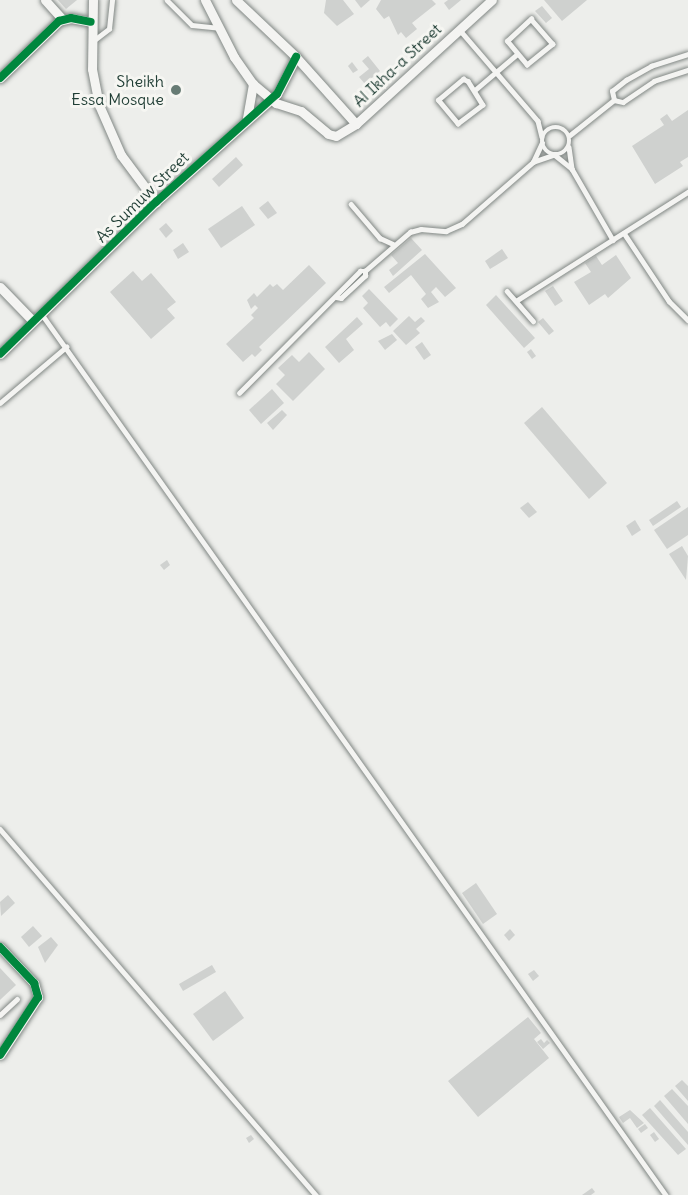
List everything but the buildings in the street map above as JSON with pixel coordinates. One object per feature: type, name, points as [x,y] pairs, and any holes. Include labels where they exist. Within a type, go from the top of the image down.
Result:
[{"type":"street","points":[[45,0],[62,19],[91,22]]},
{"type":"street","points":[[93,0],[91,42],[94,87],[105,122],[121,155],[156,201]]},
{"type":"street","points":[[205,0],[253,84],[271,100],[305,113],[332,136],[340,135],[356,124],[296,57],[236,0]]},
{"type":"street","name":"Al Ikha-a Street","points":[[356,124],[492,0]]},
{"type":"street","points":[[0,78],[62,19]]},
{"type":"street","name":"As Sumuw Street","points":[[0,354],[156,201],[247,118],[271,100],[287,81],[296,57]]},
{"type":"street","points":[[247,118],[253,84]]},
{"type":"street","points":[[0,287],[33,321]]},
{"type":"street","points":[[0,946],[37,987],[39,997],[0,1055]]},
{"type":"lane","points":[[91,42],[107,33],[112,0]]},
{"type":"lane","points":[[167,0],[192,25],[220,28]]},
{"type":"lane","points":[[529,20],[535,20],[552,40],[552,46],[530,64],[522,63],[516,55],[508,39],[529,20]]},
{"type":"lane","name":"Al Ikha-a Street","points":[[459,29],[538,121]]},
{"type":"lane","points":[[614,100],[614,89],[638,73],[688,54]]},
{"type":"lane","points":[[475,90],[516,55]]},
{"type":"lane","points":[[614,100],[623,102],[654,81],[688,70]]},
{"type":"lane","points":[[461,80],[468,81],[475,90],[482,107],[460,123],[453,122],[438,102],[461,80]]},
{"type":"lane","points":[[570,135],[614,100]]},
{"type":"lane","points":[[538,121],[565,129],[570,135],[572,169]]},
{"type":"lane","points":[[239,393],[336,297],[336,292],[365,271],[393,244],[415,230],[457,227],[532,162],[542,143],[538,121]]},
{"type":"lane","points":[[542,137],[553,127]]},
{"type":"lane","points":[[542,143],[572,169],[613,240]]},
{"type":"lane","points":[[532,162],[569,147]]},
{"type":"lane","points":[[516,301],[688,192]]},
{"type":"lane","points":[[351,204],[380,238],[393,244]]},
{"type":"lane","points":[[624,233],[669,301],[688,320]]},
{"type":"lane","points":[[507,291],[533,321]]},
{"type":"lane","points":[[41,313],[666,1195]]},
{"type":"lane","points":[[0,403],[66,347]]},
{"type":"lane","points":[[0,829],[316,1195]]},
{"type":"lane","points":[[0,1015],[16,999]]},
{"type":"cycle path","points":[[0,78],[59,21],[71,18],[91,22]]},
{"type":"cycle path","points":[[0,354],[156,202],[277,94],[296,57]]},
{"type":"cycle path","points":[[0,947],[34,983],[38,997],[0,1055]]},
{"type":"place","name":"Sheikh Essa Mosque","points":[[176,90]]}]
